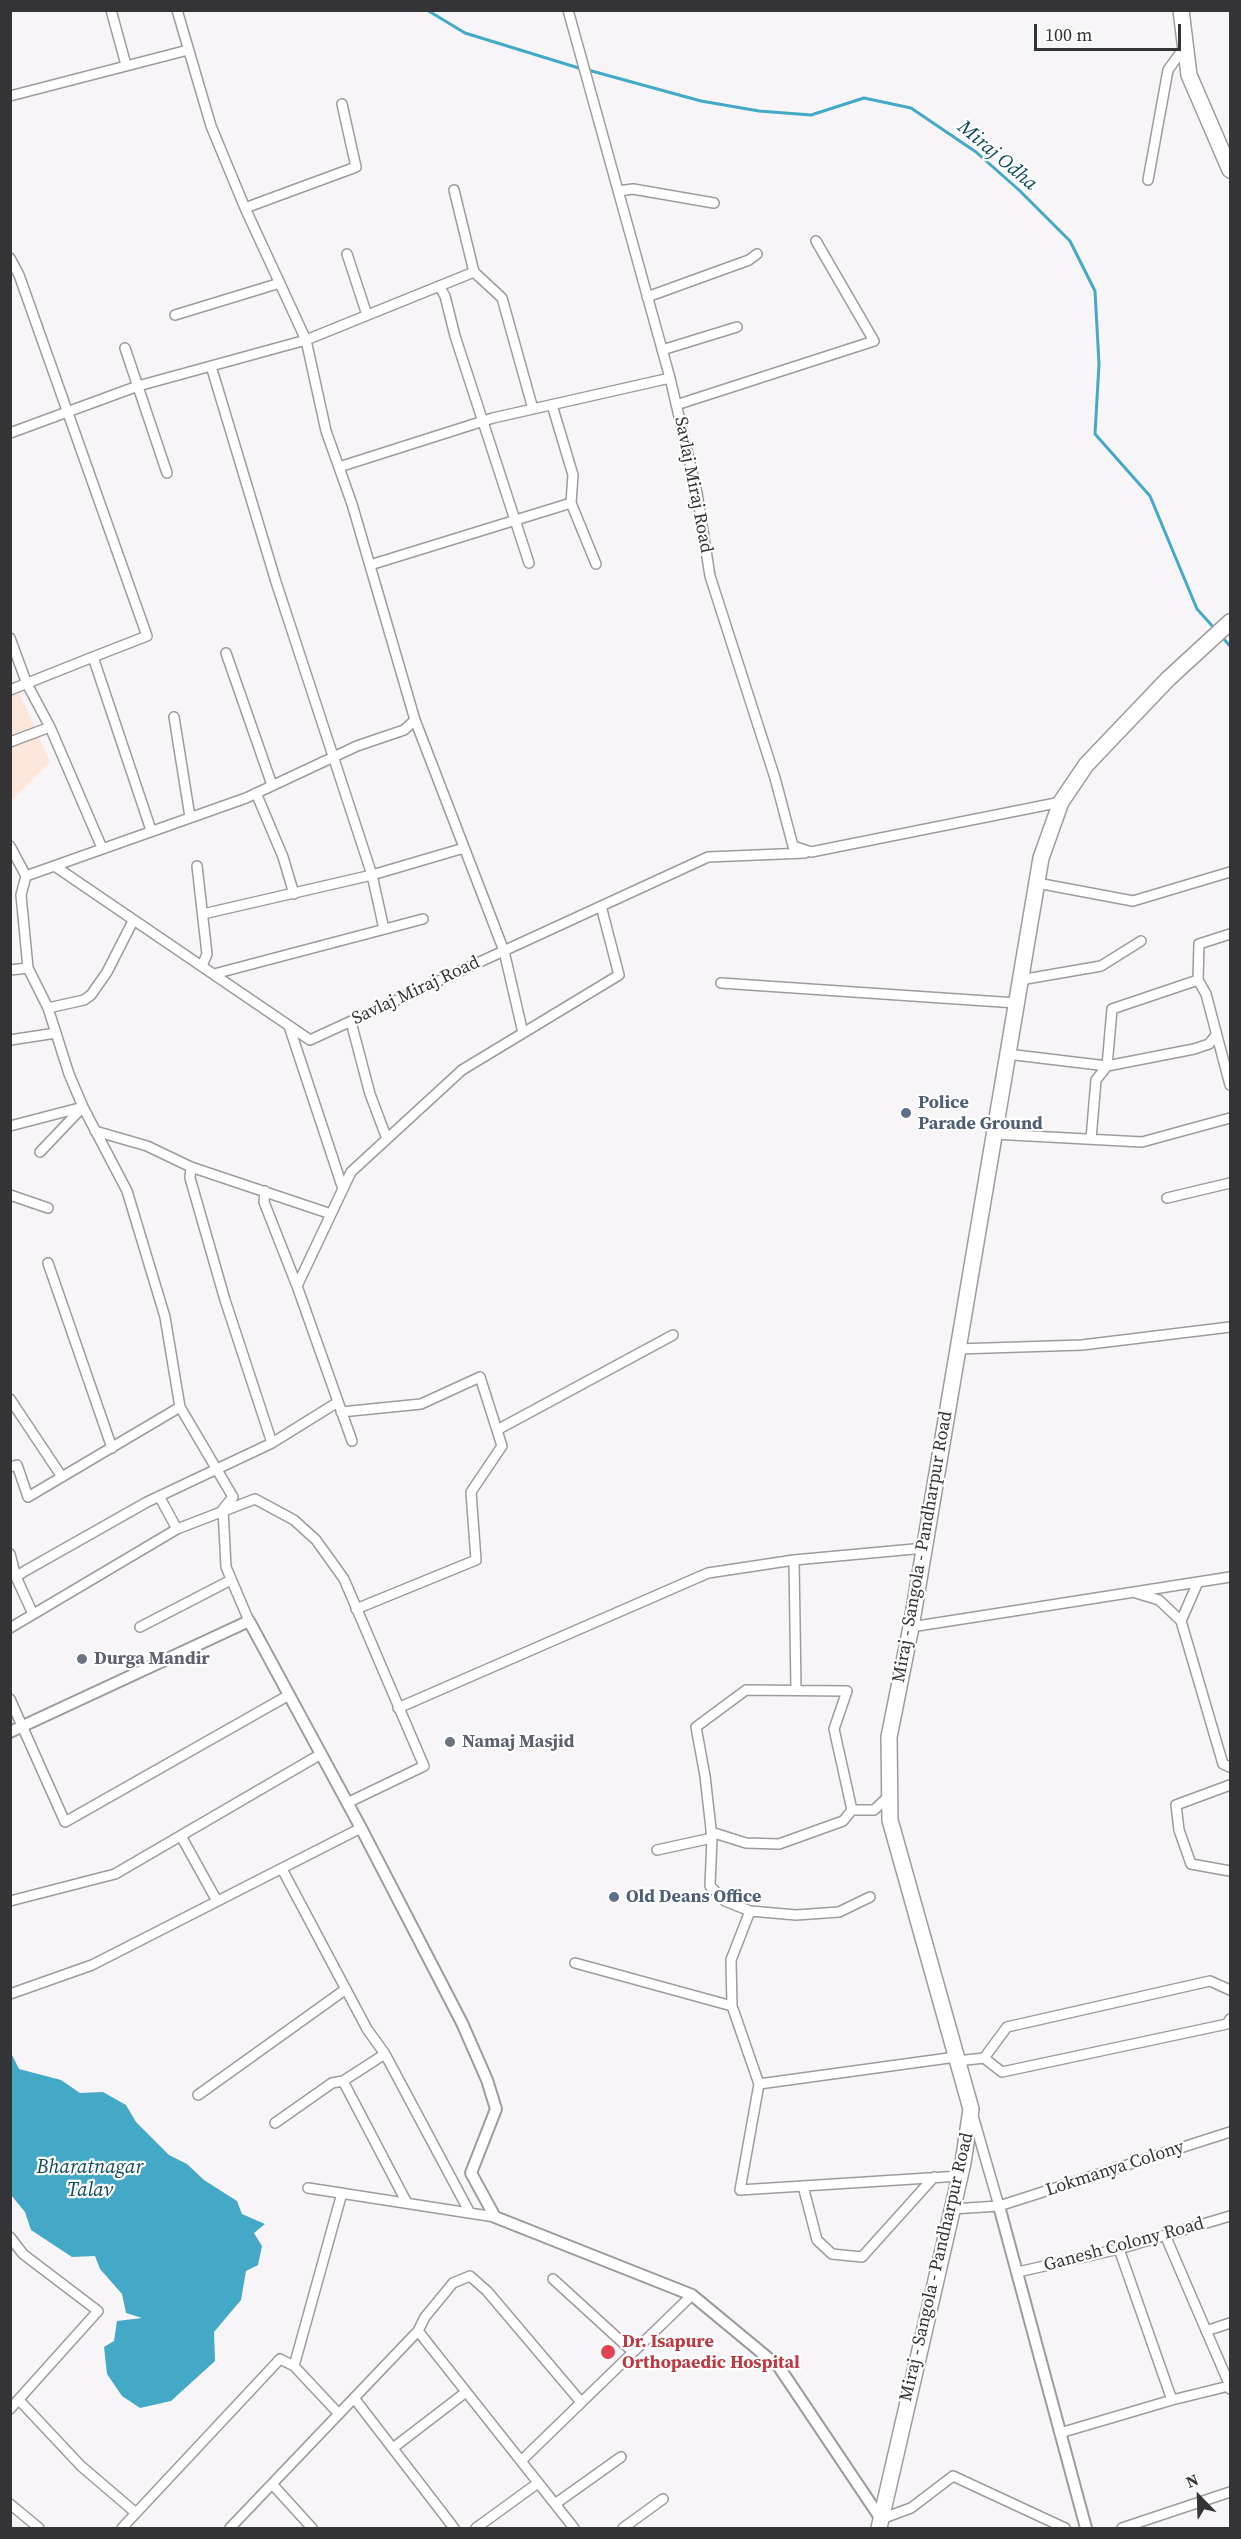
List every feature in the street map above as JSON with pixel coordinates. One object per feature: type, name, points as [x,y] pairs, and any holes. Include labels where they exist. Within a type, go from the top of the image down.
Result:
[{"type":"highway","points":[[1181,10],[1189,75],[1230,170]]},
{"type":"highway","name":"Miraj - Sangola - Pandharpur Road","points":[[880,2524],[960,2176],[971,2109],[890,1820],[889,1737],[911,1627],[1041,858],[1061,802],[1086,765],[1168,679],[1230,622]]},
{"type":"street","points":[[111,10],[126,65]]},
{"type":"street","points":[[177,10],[211,126],[245,208],[306,340],[326,430],[370,565],[415,720],[504,951],[523,1033]]},
{"type":"street","name":"Savlaj Miraj Road","points":[[568,10],[670,378],[697,493],[710,576],[772,767],[794,846],[811,852]]},
{"type":"street","points":[[1148,180],[1168,70],[1186,45]]},
{"type":"street","points":[[10,96],[188,50]]},
{"type":"street","points":[[245,208],[356,167],[342,104]]},
{"type":"street","points":[[618,191],[633,189],[714,203]]},
{"type":"street","points":[[454,190],[474,272],[502,298],[533,409]]},
{"type":"street","points":[[676,405],[874,341],[816,241]]},
{"type":"street","points":[[347,254],[368,315]]},
{"type":"street","points":[[647,297],[749,260],[757,254]]},
{"type":"street","points":[[10,258],[19,275],[147,636],[10,690]]},
{"type":"street","points":[[10,433],[138,386],[306,340],[474,272]]},
{"type":"street","points":[[175,315],[280,283]]},
{"type":"street","points":[[439,286],[445,296],[455,336],[530,563]]},
{"type":"street","points":[[662,350],[737,327]]},
{"type":"street","points":[[125,348],[167,473]]},
{"type":"street","points":[[211,366],[276,582],[372,875],[384,929]]},
{"type":"street","points":[[339,467],[483,421],[670,378]]},
{"type":"street","points":[[552,405],[573,475],[572,503],[596,564]]},
{"type":"street","points":[[370,565],[572,503]]},
{"type":"street","points":[[10,638],[27,684],[50,727],[102,848]]},
{"type":"street","points":[[226,653],[272,785]]},
{"type":"street","points":[[93,657],[151,830]]},
{"type":"street","points":[[174,717],[190,817]]},
{"type":"street","points":[[26,876],[256,793],[333,757],[404,730],[415,720]]},
{"type":"street","points":[[10,742],[50,727]]},
{"type":"street","points":[[256,793],[284,857],[294,894]]},
{"type":"street","name":"Savlaj Miraj Road","points":[[56,867],[310,1040],[708,857],[811,852],[1061,802]]},
{"type":"street","points":[[11,848],[26,876],[21,895],[28,968],[48,1008],[83,1107],[127,1191],[165,1317],[180,1407],[215,1470],[233,1497],[223,1509],[226,1567],[231,1580],[249,1621],[361,1828],[462,2023],[487,2080],[496,2109],[471,2173],[495,2217]]},
{"type":"street","points":[[203,914],[372,875],[464,848]]},
{"type":"street","points":[[196,866],[207,954],[202,966]]},
{"type":"street","points":[[1037,883],[1132,901],[1230,872]]},
{"type":"street","points":[[297,1286],[351,1172],[462,1070],[619,975],[601,906]]},
{"type":"street","points":[[214,974],[423,919]]},
{"type":"street","points":[[48,1008],[84,1000],[91,995],[107,972],[133,921]]},
{"type":"street","points":[[1230,934],[1199,944],[1198,980],[1206,994],[1230,1085]]},
{"type":"street","points":[[1020,980],[1101,966],[1141,941]]},
{"type":"street","points":[[10,970],[28,968]]},
{"type":"street","points":[[1091,1139],[1096,1080],[1107,1066],[1112,1009],[1198,980]]},
{"type":"street","points":[[721,982],[1016,1003]]},
{"type":"street","points":[[351,1022],[370,1094],[387,1139]]},
{"type":"street","points":[[289,1026],[343,1189]]},
{"type":"street","points":[[10,1040],[56,1033]]},
{"type":"street","points":[[1007,1054],[1107,1066],[1194,1049],[1209,1044],[1216,1035]]},
{"type":"street","points":[[10,1126],[83,1107]]},
{"type":"street","points":[[40,1152],[83,1107]]},
{"type":"street","points":[[993,1134],[1142,1142],[1230,1118]]},
{"type":"street","points":[[95,1131],[147,1146],[191,1167],[331,1214]]},
{"type":"street","points":[[191,1167],[190,1178],[225,1300],[272,1443]]},
{"type":"street","points":[[1167,1198],[1230,1183]]},
{"type":"street","points":[[265,1191],[264,1202],[297,1286],[352,1441]]},
{"type":"street","points":[[10,1195],[48,1208]]},
{"type":"street","points":[[48,1263],[112,1448]]},
{"type":"street","points":[[957,1349],[1082,1346],[1230,1327]]},
{"type":"street","points":[[497,1430],[673,1335]]},
{"type":"street","points":[[342,1412],[421,1404],[480,1377],[502,1446],[471,1492],[476,1560],[356,1609]]},
{"type":"street","points":[[10,1399],[62,1477]]},
{"type":"street","points":[[16,1577],[159,1496],[272,1443],[338,1402]]},
{"type":"street","points":[[10,1467],[17,1465],[28,1497],[180,1407]]},
{"type":"street","points":[[159,1496],[177,1528]]},
{"type":"street","points":[[10,1628],[177,1528],[255,1499],[294,1520],[316,1540],[344,1579],[424,1766],[347,1803]]},
{"type":"street","points":[[398,1708],[708,1573],[794,1560],[924,1548]]},
{"type":"street","points":[[10,1554],[16,1577],[33,1614]]},
{"type":"street","points":[[794,1560],[796,1689]]},
{"type":"street","points":[[911,1627],[1230,1577]]},
{"type":"street","points":[[140,1627],[231,1580]]},
{"type":"street","points":[[1181,1621],[1198,1582]]},
{"type":"street","points":[[1133,1592],[1159,1600],[1181,1621],[1224,1764],[1230,1767]]},
{"type":"street","points":[[10,1732],[249,1621]]},
{"type":"street","points":[[852,1810],[834,1729],[847,1691],[746,1690],[696,1728],[705,1776],[712,1835],[710,1886],[725,1901],[750,1911],[796,1915],[839,1912],[870,1898]]},
{"type":"street","points":[[10,1699],[65,1822],[289,1695]]},
{"type":"street","points":[[10,1901],[115,1874],[321,1755]]},
{"type":"street","points":[[1230,1785],[1176,1805],[1179,1830],[1191,1864],[1230,1870]]},
{"type":"street","points":[[852,1810],[874,1810],[890,1795]]},
{"type":"street","points":[[657,1850],[712,1835],[746,1843],[778,1844],[843,1821],[852,1810]]},
{"type":"street","points":[[10,1994],[92,1965],[361,1828]]},
{"type":"street","points":[[181,1836],[217,1901]]},
{"type":"street","points":[[282,1869],[367,2029],[385,2054],[470,2213]]},
{"type":"street","points":[[750,1911],[731,1960],[732,2006],[759,2084],[740,2190],[960,2176]]},
{"type":"street","points":[[575,1963],[732,2006]]},
{"type":"street","points":[[984,2058],[1007,2027],[1210,1982],[1230,1990]]},
{"type":"street","points":[[198,2095],[346,1989]]},
{"type":"street","points":[[759,2084],[956,2059],[984,2058],[1002,2072],[1227,2024],[1230,2019]]},
{"type":"street","points":[[275,2123],[332,2083],[343,2081],[385,2054]]},
{"type":"street","points":[[343,2081],[407,2203]]},
{"type":"street","points":[[971,2109],[1018,2272],[1086,2529]]},
{"type":"street","name":"Lokmanya Colony","points":[[952,2209],[999,2206],[1230,2132]]},
{"type":"street","points":[[803,2186],[818,2240],[832,2254],[862,2257],[934,2177]]},
{"type":"street","points":[[308,2188],[495,2217],[692,2295],[779,2367],[880,2524],[911,2508],[953,2476],[1065,2529]]},
{"type":"street","points":[[294,2366],[342,2193]]},
{"type":"street","name":"Ganesh Colony Road","points":[[1018,2272],[1119,2249],[1230,2216]]},
{"type":"street","points":[[1060,2433],[1172,2400],[1230,2387],[1165,2235]]},
{"type":"street","points":[[10,2237],[23,2254],[98,2311],[10,2409]]},
{"type":"street","points":[[1119,2249],[1172,2400]]},
{"type":"street","points":[[230,2529],[418,2331],[424,2317],[453,2283],[470,2276],[487,2291],[582,2402]]},
{"type":"street","points":[[553,2279],[633,2352]]},
{"type":"street","points":[[521,2461],[692,2295]]},
{"type":"street","points":[[1206,2331],[1230,2323]]},
{"type":"street","points":[[418,2331],[574,2529]]},
{"type":"street","points":[[122,2529],[280,2359],[294,2366],[339,2414]]},
{"type":"street","points":[[393,2448],[466,2392]]},
{"type":"street","points":[[354,2398],[454,2529]]},
{"type":"street","points":[[19,2400],[81,2466],[136,2513]]},
{"type":"street","points":[[555,2504],[621,2457]]},
{"type":"street","points":[[476,2529],[538,2483]]},
{"type":"street","points":[[272,2484],[312,2529]]},
{"type":"street","points":[[1122,2529],[1230,2492]]},
{"type":"street","points":[[623,2529],[663,2499]]},
{"type":"street","points":[[10,2504],[39,2529]]},
{"type":"shaded area","points":[[10,672],[50,762],[11,801],[10,801]]},
{"type":"water","name":"Bharatnagar Talav","points":[[11,2053],[19,2069],[61,2080],[80,2093],[103,2092],[126,2105],[136,2122],[169,2155],[187,2164],[204,2180],[237,2201],[242,2214],[265,2224],[254,2233],[262,2246],[258,2265],[246,2271],[241,2300],[214,2332],[215,2361],[171,2401],[140,2408],[122,2396],[107,2374],[104,2347],[114,2341],[117,2321],[142,2318],[126,2313],[122,2294],[100,2269],[95,2256],[72,2257],[31,2230],[25,2212],[11,2195]]},
{"type":"waterway","name":"Miraj Odha","points":[[427,10],[465,33],[582,69]]},
{"type":"waterway","name":"Miraj Odha","points":[[588,70],[701,101],[759,111],[811,115],[864,98],[911,108],[976,152],[1019,190],[1070,241],[1095,291],[1099,364],[1095,434],[1150,496],[1197,609],[1215,629]]},
{"type":"waterway","name":"Miraj Odha","points":[[1222,637],[1230,646]]},
{"type":"place","name":"Police Parade Ground","points":[[906,1113]]},
{"type":"place","name":"Durga Mandir","points":[[82,1659]]},
{"type":"place","name":"Namaj Masjid","points":[[450,1742]]},
{"type":"place","name":"Old Deans Office","points":[[614,1897]]},
{"type":"place","name":"Dr. Isapure Orthopaedic Hospital","points":[[608,2352]]}]
